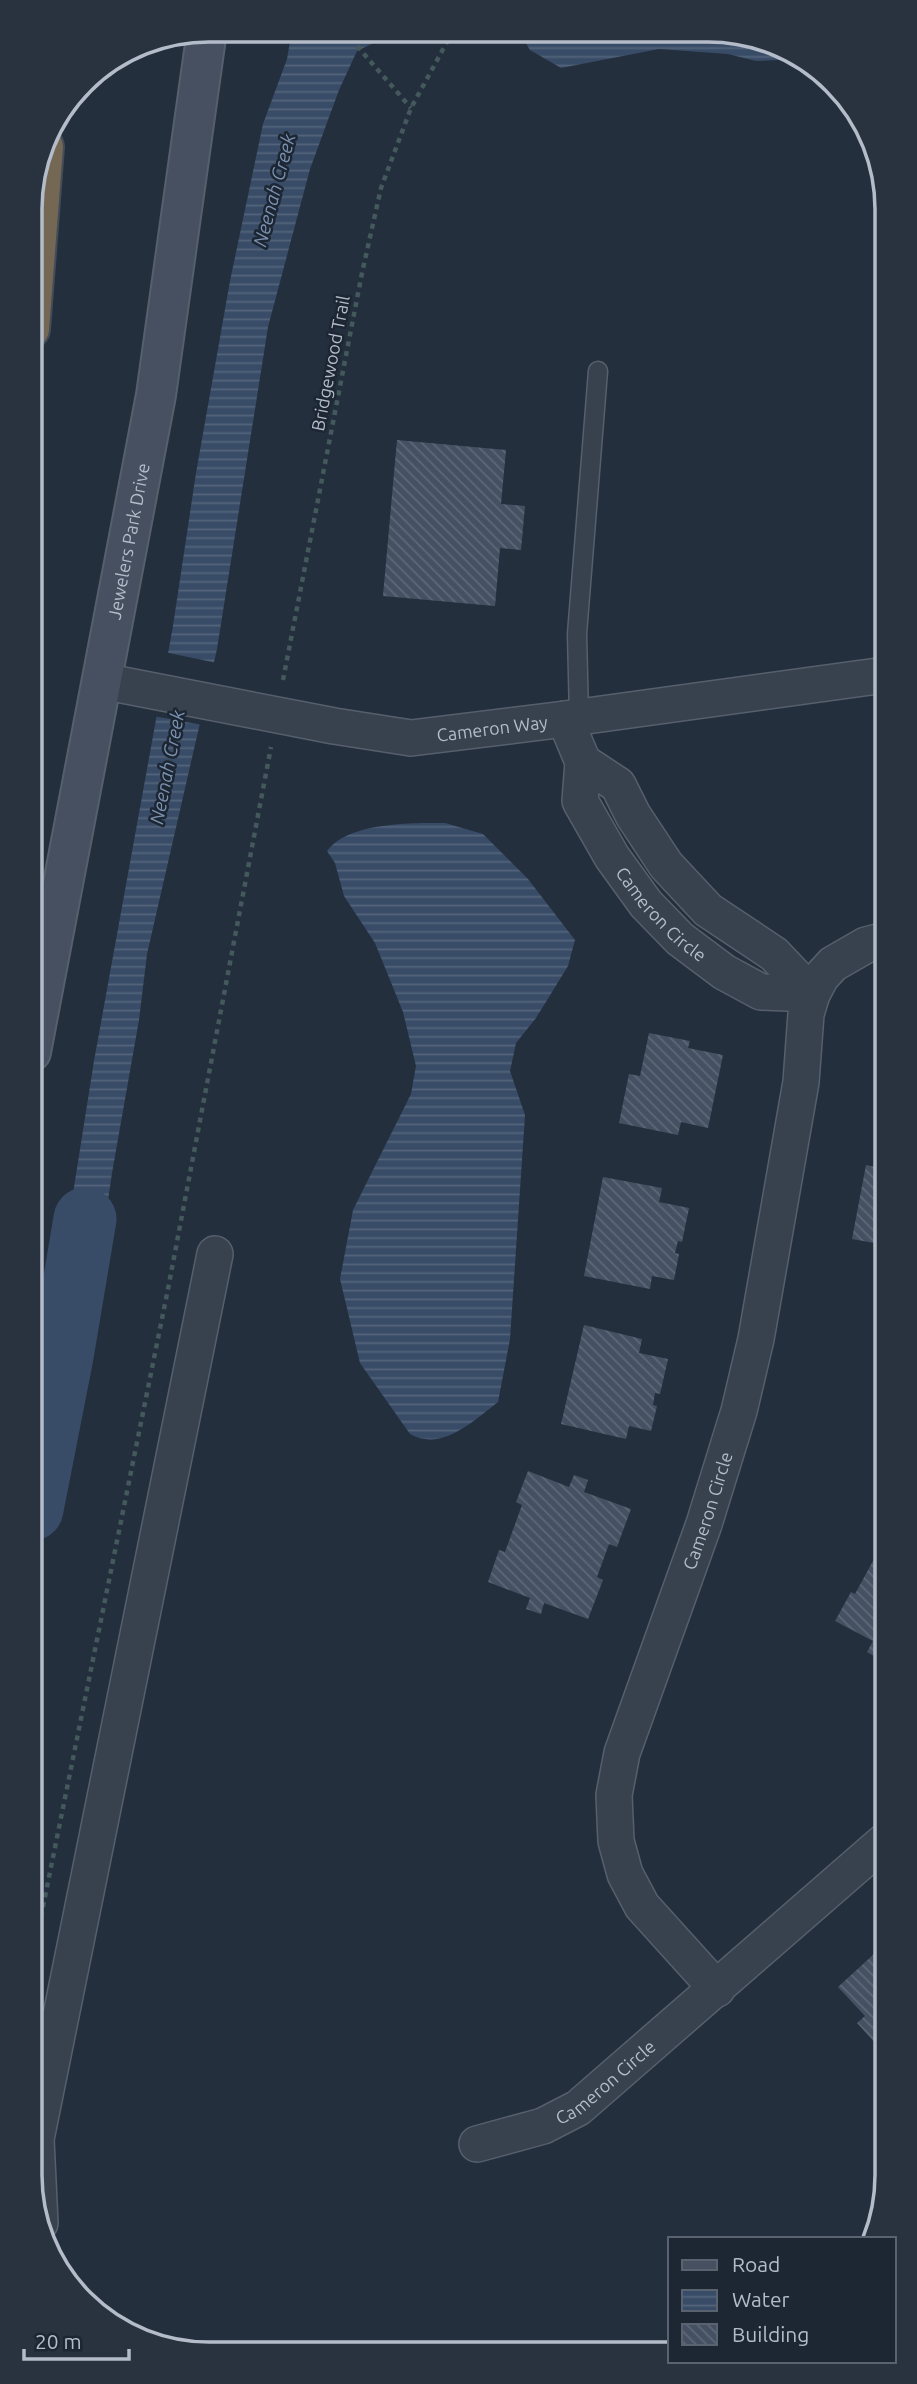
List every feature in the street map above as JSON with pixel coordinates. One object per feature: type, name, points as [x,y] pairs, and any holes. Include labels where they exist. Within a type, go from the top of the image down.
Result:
[{"type":"street","name":"Jewelers Park Drive","points":[[42,999],[156,395],[205,42]]},
{"type":"street","name":"Cameron Way","points":[[102,681],[411,738],[875,676]]},
{"type":"street","name":"Cameron Circle","points":[[572,718],[583,762],[580,801],[612,857],[646,904],[680,939],[724,972],[761,992],[812,994]]},
{"type":"street","name":"Cameron Circle","points":[[717,1989],[642,1906],[625,1874],[616,1842],[614,1795],[622,1753],[704,1524],[739,1411],[755,1339],[798,1096],[806,1014],[812,994],[821,977],[833,964],[875,943]]},
{"type":"street","points":[[42,2109],[215,1254]]},
{"type":"street","name":"Cameron Circle","points":[[477,2144],[543,2126],[578,2108],[875,1850]]},
{"type":"lane","points":[[572,718],[598,371]]},
{"type":"path","points":[[353,42],[411,108]]},
{"type":"path","name":"Bridgewood Trail","points":[[42,1912],[169,1289],[367,250],[381,188],[411,108],[447,42]]},
{"type":"water","points":[[290,42],[375,42],[357,51],[339,90],[310,169],[268,327],[217,649],[147,954],[139,1020],[112,1173],[94,1297],[70,1303],[61,1269],[94,1061],[173,626],[196,473],[230,281],[263,124],[287,59]]},
{"type":"water","points":[[525,42],[708,42],[741,45],[782,59],[756,61],[728,54],[659,49],[561,68],[530,50]]},
{"type":"water","points":[[445,823],[483,834],[528,879],[575,940],[568,966],[536,1018],[516,1043],[510,1071],[525,1115],[510,1339],[498,1402],[457,1432],[445,1437],[422,1439],[410,1434],[360,1363],[340,1279],[353,1210],[411,1094],[416,1066],[403,1012],[375,943],[344,896],[335,863],[327,851],[337,841],[365,829],[399,824]]},
{"type":"pier","points":[[164,652],[217,663],[203,725],[153,716]]},
{"type":"pier","points":[[69,1197],[111,1205],[106,1239],[63,1231]]},
{"type":"building","points":[[397,440],[506,450],[501,504],[525,506],[521,550],[500,548],[495,606],[383,596]]},
{"type":"building","points":[[649,1033],[690,1041],[688,1048],[723,1055],[708,1128],[681,1122],[678,1135],[619,1123],[629,1074],[640,1076]]},
{"type":"building","points":[[866,1165],[875,1167],[875,1243],[852,1239]]},
{"type":"building","points":[[603,1177],[662,1188],[659,1202],[689,1208],[682,1242],[678,1241],[675,1253],[679,1254],[674,1280],[652,1276],[650,1289],[584,1276]]},
{"type":"building","points":[[584,1325],[642,1339],[639,1353],[668,1359],[660,1394],[655,1393],[653,1405],[657,1406],[651,1431],[629,1426],[626,1439],[561,1424]]},
{"type":"building","points":[[528,1471],[569,1487],[574,1475],[588,1480],[584,1492],[631,1509],[617,1547],[609,1544],[597,1577],[603,1580],[588,1619],[544,1603],[541,1614],[526,1609],[530,1598],[488,1582],[499,1550],[505,1552],[522,1505],[516,1502]]},
{"type":"building","points":[[875,1557],[875,1657],[867,1652],[873,1641],[835,1621],[851,1592],[855,1594]]},
{"type":"building","points":[[875,1953],[875,2043],[857,2023],[865,2016],[838,1987]]},
{"type":"waterway","name":"Neenah Creek","points":[[42,1458],[85,1219]]}]
